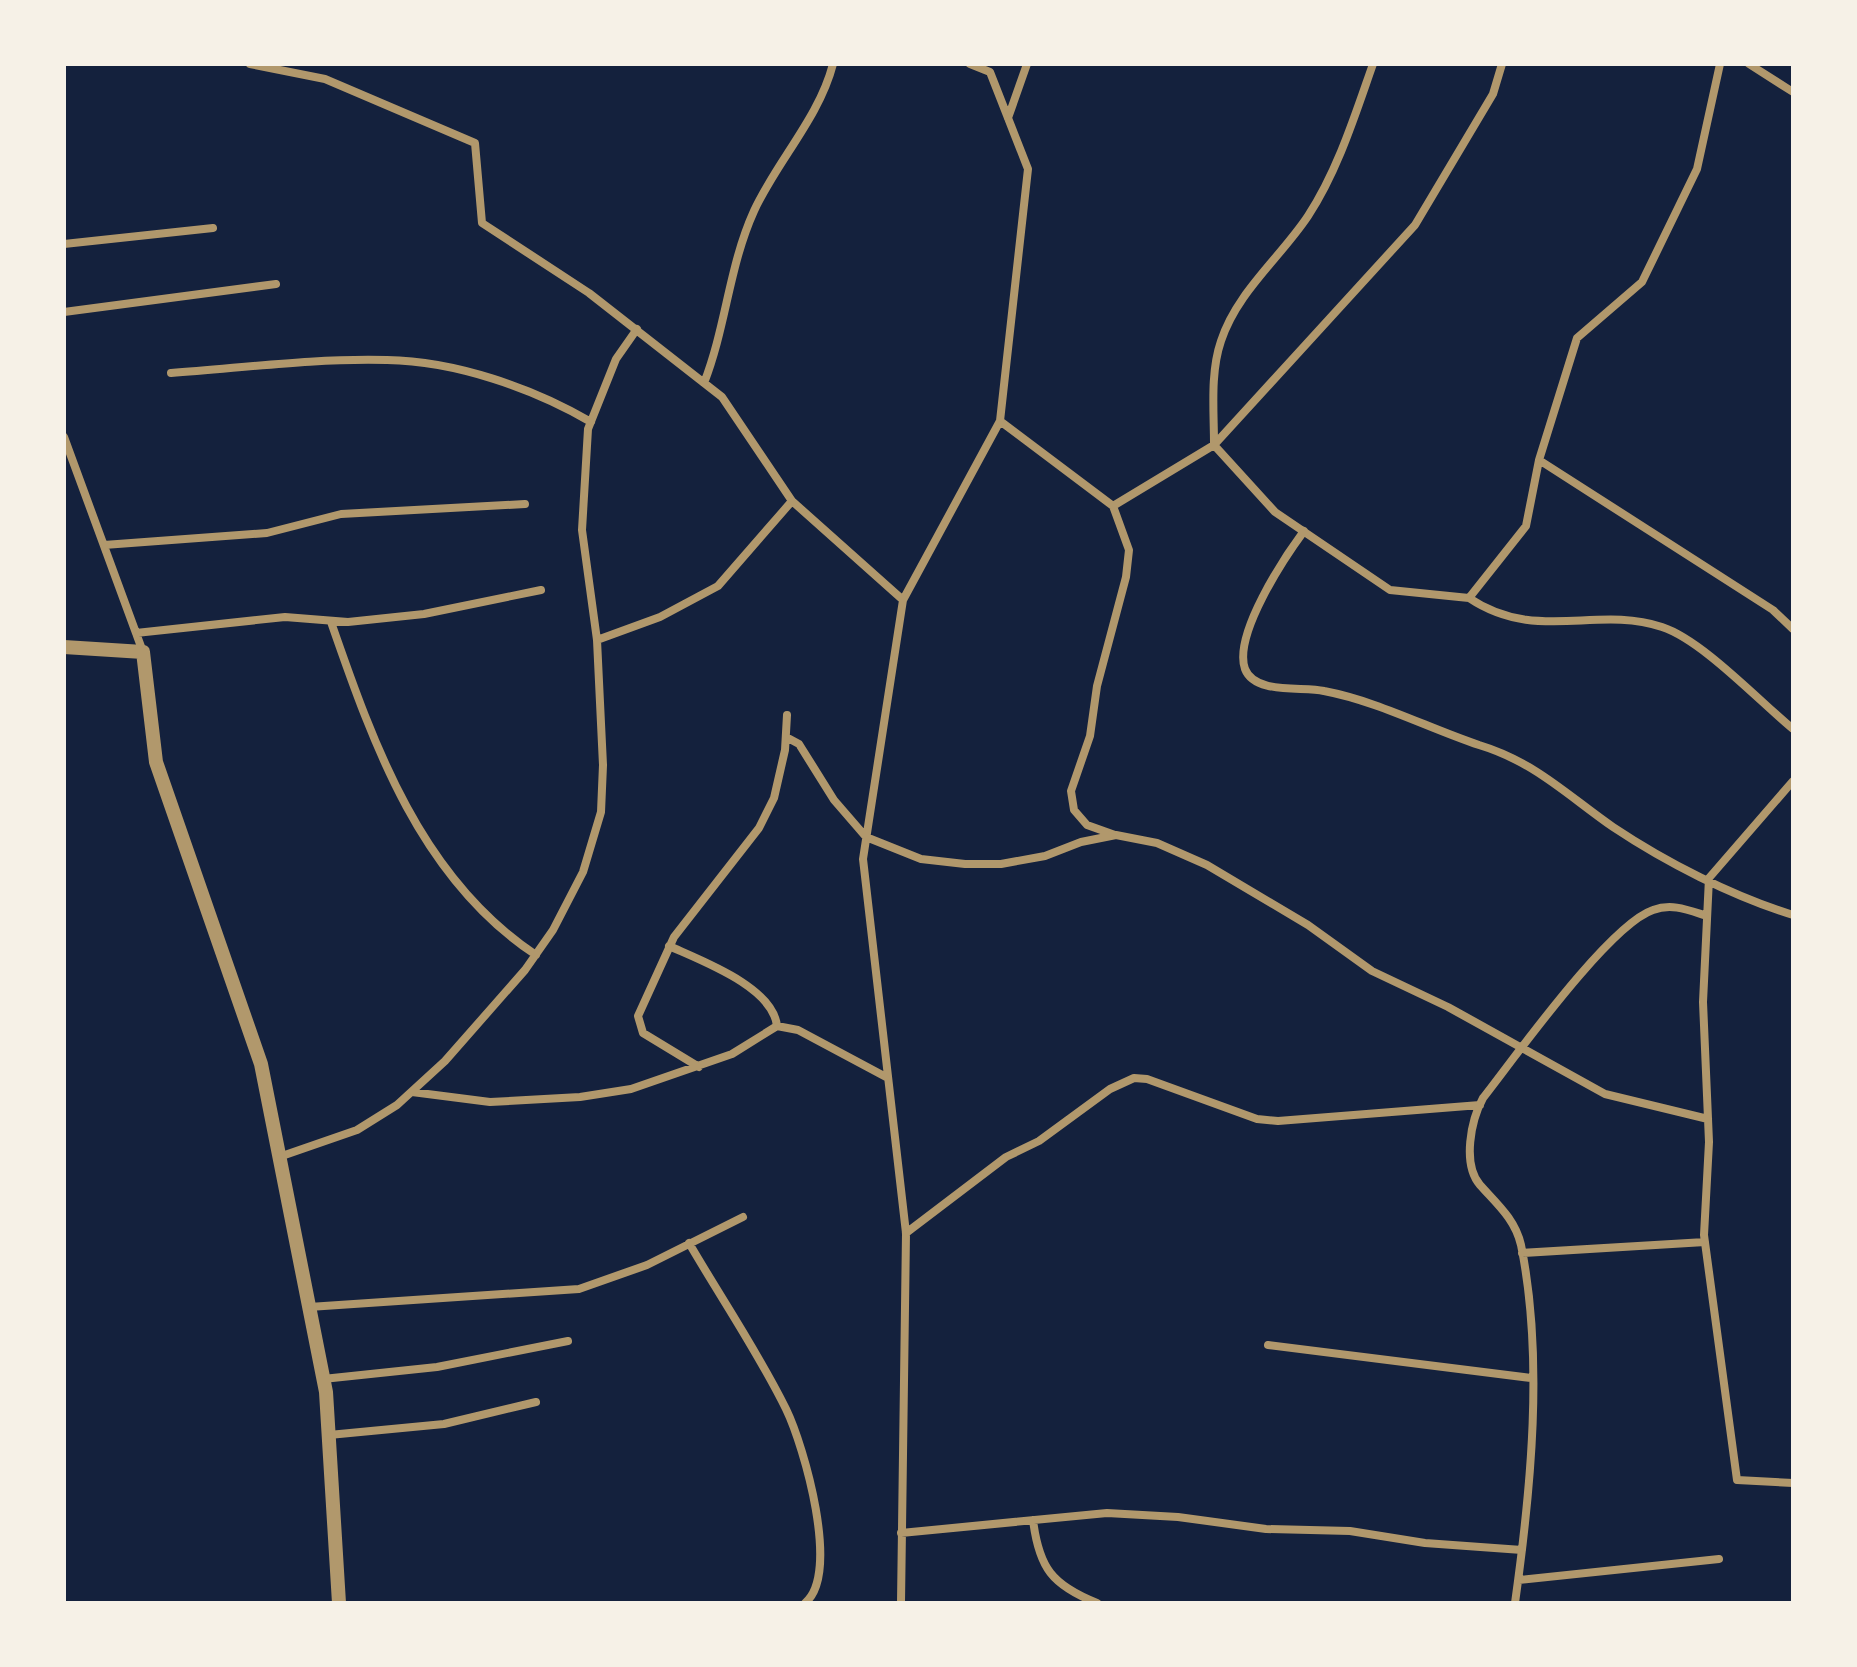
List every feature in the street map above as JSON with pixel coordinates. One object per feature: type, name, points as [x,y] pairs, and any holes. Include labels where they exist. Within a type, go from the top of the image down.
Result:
[{"type":"street","points":[[250,64],[325,79],[475,143],[482,223],[637,329],[722,397],[792,501],[903,600]]},
{"type":"street","points":[[704,383],[719,346],[736,255],[755,209],[804,127],[833,64]]},
{"type":"street","points":[[901,1603],[906,1233],[863,859],[903,600],[1000,421],[1028,169],[990,72],[970,64]]},
{"type":"street","points":[[1008,119],[1027,64]]},
{"type":"street","points":[[1373,64],[1351,126],[1308,215],[1234,311],[1220,343],[1213,389],[1214,445],[1275,512],[1390,590],[1469,598],[1492,613],[1557,624],[1608,620],[1663,627],[1698,648],[1793,729]]},
{"type":"street","points":[[1113,506],[1214,445],[1415,225],[1493,94],[1502,64]]},
{"type":"street","points":[[1469,598],[1526,526],[1539,460],[1577,338],[1642,282],[1697,169],[1720,64]]},
{"type":"street","points":[[1749,64],[1793,92]]},
{"type":"street","points":[[64,244],[213,228]]},
{"type":"street","points":[[64,312],[276,284]]},
{"type":"street","points":[[279,1157],[357,1130],[412,1092],[445,1061],[536,955],[570,901],[601,812],[602,701],[582,530],[591,422],[616,359],[637,329]]},
{"type":"street","points":[[171,373],[389,359],[470,373],[515,386],[555,401],[591,422]]},
{"type":"street","points":[[1000,421],[1113,506],[1129,550],[1126,577],[1097,686],[1090,736],[1071,791],[1074,810],[1087,825],[1116,835],[1157,843],[1207,865],[1308,925],[1372,971],[1448,1007],[1605,1094],[1708,1119]]},
{"type":"street","points":[[64,437],[143,652],[156,762],[261,1064],[323,1379],[339,1603]]},
{"type":"street","points":[[1539,460],[1773,610],[1793,629]]},
{"type":"street","points":[[597,640],[660,617],[718,586],[792,501]]},
{"type":"street","points":[[104,545],[267,533],[341,514],[525,504]]},
{"type":"street","points":[[1304,531],[1260,601],[1245,646],[1245,668],[1251,676],[1276,687],[1324,691],[1505,753],[1537,769],[1655,854],[1709,878],[1751,902],[1793,915]]},
{"type":"street","points":[[136,633],[285,617],[331,622],[424,614],[541,590]]},
{"type":"street","points":[[331,622],[387,774],[417,824],[439,859],[491,923],[536,955]]},
{"type":"street","points":[[64,647],[143,652]]},
{"type":"street","points":[[699,1067],[643,1033],[637,1022],[669,946],[759,828],[774,798],[786,737],[787,715]]},
{"type":"street","points":[[786,737],[799,744],[834,800],[866,837],[921,859],[977,864],[1045,856],[1081,842],[1116,835]]},
{"type":"street","points":[[1793,781],[1709,878],[1703,1002],[1708,1119],[1705,1242],[1737,1480],[1793,1483]]},
{"type":"street","points":[[1515,1603],[1530,1491],[1532,1335],[1522,1253],[1509,1217],[1479,1184],[1474,1172],[1473,1127],[1480,1105],[1523,1048],[1589,965],[1641,915],[1676,906],[1707,916]]},
{"type":"street","points":[[669,946],[750,988],[775,1010],[777,1026]]},
{"type":"street","points":[[412,1092],[490,1102],[540,1101],[631,1089],[732,1054],[777,1026],[798,1030],[886,1077]]},
{"type":"street","points":[[906,1233],[1006,1157],[1039,1141],[1110,1089],[1134,1078],[1147,1079],[1257,1119],[1278,1121],[1480,1105]]},
{"type":"street","points":[[309,1307],[579,1289],[647,1265],[743,1217]]},
{"type":"street","points":[[1522,1253],[1705,1242]]},
{"type":"street","points":[[689,1243],[787,1411],[823,1549],[817,1588],[805,1603]]},
{"type":"street","points":[[323,1379],[437,1367],[568,1341]]},
{"type":"street","points":[[1268,1345],[1531,1378]]},
{"type":"street","points":[[329,1435],[444,1424],[536,1402]]},
{"type":"street","points":[[901,1533],[1107,1513],[1266,1529],[1350,1531],[1425,1543],[1522,1550]]},
{"type":"street","points":[[1033,1520],[1037,1547],[1055,1581],[1097,1603]]},
{"type":"street","points":[[1519,1580],[1719,1559]]}]
